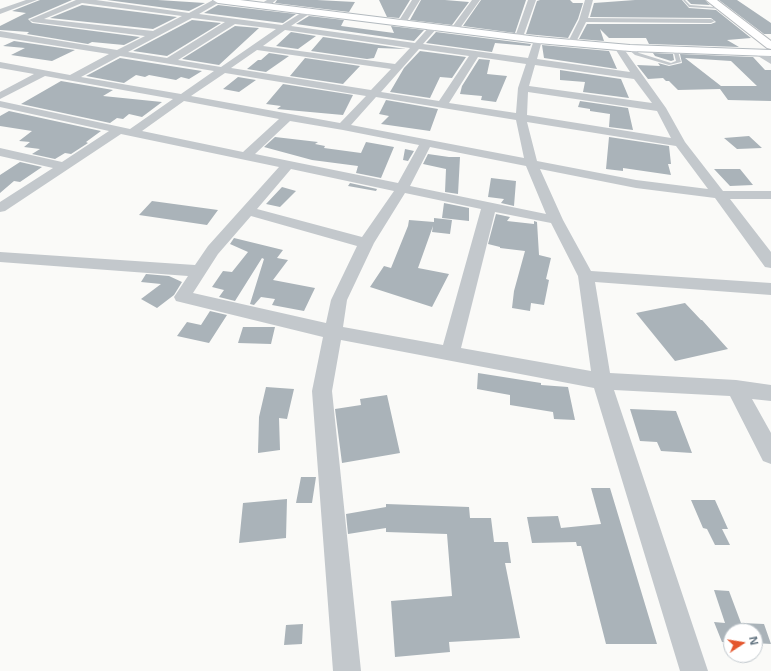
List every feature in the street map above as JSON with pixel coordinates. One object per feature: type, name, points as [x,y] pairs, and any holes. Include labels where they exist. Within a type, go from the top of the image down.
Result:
[{"type":"main road","points":[[218,0],[269,2]]},
{"type":"main road","points":[[250,0],[573,40],[766,53]]},
{"type":"main road","points":[[711,0],[722,4],[771,36]]},
{"type":"main road","points":[[722,4],[771,46]]},
{"type":"main road","points":[[304,6],[434,27],[538,40],[624,47],[766,53]]},
{"type":"street","points":[[0,12],[33,0]]},
{"type":"street","points":[[154,34],[30,22],[81,0],[637,76]]},
{"type":"street","points":[[71,78],[218,0]]},
{"type":"street","points":[[404,19],[416,0]]},
{"type":"street","points":[[457,26],[476,0]]},
{"type":"street","points":[[520,34],[532,0]]},
{"type":"street","points":[[573,40],[583,20],[589,0]]},
{"type":"street","points":[[132,133],[184,98],[281,28],[304,6]]},
{"type":"street","points":[[583,20],[711,21]]},
{"type":"street","points":[[169,61],[233,21]]},
{"type":"street","points":[[343,127],[434,27]]},
{"type":"street","points":[[0,34],[14,28]]},
{"type":"street","points":[[0,34],[374,93],[521,119],[680,143]]},
{"type":"street","points":[[538,40],[523,88],[521,119],[531,163],[556,220],[586,276],[602,381],[694,671]]},
{"type":"street","points":[[254,47],[397,67]]},
{"type":"street","points":[[624,47],[637,76],[661,108],[680,143],[771,263]]},
{"type":"street","points":[[766,53],[771,62]]},
{"type":"street","points":[[442,105],[474,54]]},
{"type":"street","points":[[0,65],[343,127],[636,184],[720,195],[771,195]]},
{"type":"street","points":[[0,96],[44,73]]},
{"type":"street","points":[[523,88],[661,108]]},
{"type":"street","points":[[0,104],[132,133],[556,220]]},
{"type":"street","points":[[246,156],[288,117]]},
{"type":"street","points":[[0,208],[119,130]]},
{"type":"street","points":[[347,671],[322,391],[339,300],[366,242],[402,188],[426,143]]},
{"type":"street","points":[[0,152],[63,166]]},
{"type":"street","points":[[288,165],[213,250],[182,298],[333,332],[602,381],[736,388],[771,393]]},
{"type":"street","points":[[450,353],[489,206]]},
{"type":"street","points":[[247,211],[366,242]]},
{"type":"street","points":[[0,257],[199,271]]},
{"type":"street","points":[[586,276],[771,289]]},
{"type":"street","points":[[736,388],[771,454]]},
{"type":"lane","points":[[684,1],[689,6],[722,4]]},
{"type":"lane","points":[[624,47],[637,54],[671,64],[679,62],[675,49]]},
{"type":"building","points":[[40,0],[72,0],[28,19],[32,23],[140,37],[124,45],[92,42],[88,44],[27,34],[29,32],[0,30],[0,26],[26,13],[12,11]]},
{"type":"building","points":[[107,0],[158,0],[205,3],[189,11]]},
{"type":"building","points":[[277,0],[355,2],[349,12],[275,3]]},
{"type":"building","points":[[379,0],[410,0],[399,18],[387,17]]},
{"type":"building","points":[[421,0],[469,2],[452,25],[410,20]]},
{"type":"building","points":[[481,0],[526,0],[515,33],[463,26]]},
{"type":"building","points":[[570,0],[573,3],[583,3],[578,19],[568,38],[526,34],[537,1]]},
{"type":"building","points":[[635,0],[682,0],[689,8],[716,10],[751,38],[727,40],[739,47],[649,44],[646,38],[609,38],[600,29],[604,41],[579,39],[587,24],[711,24],[716,22],[711,18],[590,17],[594,3]]},
{"type":"building","points":[[687,0],[705,0],[710,5],[691,4]]},
{"type":"building","points":[[719,0],[737,0],[771,23],[771,34],[764,34]]},
{"type":"building","points":[[82,5],[177,17],[153,29],[50,18]]},
{"type":"building","points":[[218,5],[296,14],[283,23],[204,13]]},
{"type":"building","points":[[309,16],[344,20],[341,26],[394,33],[391,26],[424,30],[414,41],[296,24]]},
{"type":"building","points":[[192,20],[221,23],[167,56],[133,51]]},
{"type":"building","points":[[235,26],[259,28],[219,65],[182,59]]},
{"type":"building","points":[[291,32],[316,36],[298,49],[276,46]]},
{"type":"building","points":[[436,32],[531,44],[530,46],[495,43],[492,52],[426,43]]},
{"type":"building","points":[[323,37],[406,49],[378,48],[374,58],[367,59],[311,51]]},
{"type":"building","points":[[14,41],[75,50],[52,61],[11,55],[25,48],[3,46]]},
{"type":"building","points":[[542,45],[609,51],[617,69],[544,58]]},
{"type":"building","points":[[420,51],[466,57],[452,78],[440,77],[430,98],[390,92],[404,68]]},
{"type":"building","points":[[269,53],[289,56],[266,72],[247,69],[258,60],[261,60]]},
{"type":"building","points":[[653,53],[673,54],[674,60],[671,61],[655,56]]},
{"type":"building","points":[[680,54],[753,57],[765,70],[771,70],[771,101],[728,100],[720,89],[678,90],[669,81],[666,81],[663,78],[648,79],[637,65],[660,66],[658,63],[669,66],[682,63]],"holes":[[[685,58],[731,61],[757,86],[721,86]]]},
{"type":"building","points":[[120,58],[202,71],[189,79],[181,77],[176,80],[149,75],[145,77],[136,75],[124,83],[86,76]]},
{"type":"building","points":[[305,58],[360,66],[343,84],[290,76]]},
{"type":"building","points":[[479,59],[490,60],[487,74],[507,76],[496,102],[481,100],[482,96],[460,94],[462,86]]},
{"type":"building","points":[[560,70],[621,79],[629,98],[583,92],[585,82],[560,80]]},
{"type":"building","points":[[238,77],[256,80],[239,92],[223,89]]},
{"type":"building","points":[[61,81],[113,90],[103,96],[162,102],[142,117],[129,114],[123,119],[117,118],[110,123],[21,104]]},
{"type":"building","points":[[283,84],[353,95],[343,115],[277,109],[281,106],[266,104]]},
{"type":"building","points":[[386,100],[438,109],[430,131],[381,124],[389,116],[379,114]]},
{"type":"building","points":[[580,101],[628,108],[633,130],[609,127],[610,114],[590,111],[590,109],[578,107]]},
{"type":"building","points":[[9,111],[101,131],[86,142],[88,143],[71,154],[65,153],[55,159],[32,154],[40,149],[24,147],[30,142],[19,141],[32,131],[0,126],[0,116]]},
{"type":"building","points":[[749,136],[762,148],[737,149],[724,138]]},
{"type":"building","points":[[275,137],[318,142],[315,144],[325,146],[324,148],[361,153],[366,142],[394,147],[381,178],[356,173],[358,166],[312,160],[264,147]]},
{"type":"building","points":[[609,137],[669,146],[671,164],[668,164],[671,175],[623,168],[623,171],[606,169]]},
{"type":"building","points":[[405,149],[414,151],[408,161],[403,160]]},
{"type":"building","points":[[428,154],[460,157],[458,194],[445,192],[446,169],[423,164]]},
{"type":"building","points":[[20,162],[42,167],[20,182],[14,181],[0,193],[0,175]]},
{"type":"building","points":[[714,169],[740,169],[753,185],[730,186]]},
{"type":"building","points":[[491,178],[516,181],[514,206],[501,203],[504,199],[488,197]]},
{"type":"building","points":[[350,183],[377,189],[376,191],[348,186]]},
{"type":"building","points":[[282,187],[296,191],[280,207],[266,204]]},
{"type":"building","points":[[152,201],[218,210],[207,225],[139,215]]},
{"type":"building","points":[[444,203],[469,208],[469,221],[442,218]]},
{"type":"building","points":[[496,214],[510,217],[507,221],[534,224],[534,221],[537,222],[539,255],[551,258],[546,279],[549,280],[544,305],[531,303],[530,311],[512,308],[514,291],[525,251],[500,248],[488,244]]},
{"type":"building","points":[[434,218],[452,220],[450,234],[432,232],[433,226],[418,268],[449,274],[432,307],[370,287],[384,266],[391,268],[409,220],[434,222]]},
{"type":"building","points":[[234,238],[283,250],[277,258],[288,260],[273,280],[315,288],[304,311],[272,305],[275,299],[261,297],[254,305],[250,304],[264,259],[262,258],[235,301],[219,297],[224,290],[212,287],[223,271],[232,272],[248,252],[230,244]]},
{"type":"building","points":[[146,274],[169,276],[182,282],[174,295],[157,308],[141,299],[161,284],[141,282]]},
{"type":"building","points":[[685,303],[728,349],[675,361],[636,313]]},
{"type":"building","points":[[210,311],[227,315],[209,343],[177,336],[187,322],[201,325]]},
{"type":"building","points":[[243,327],[275,327],[271,344],[238,343]]},
{"type":"building","points":[[478,373],[541,383],[541,385],[568,387],[575,420],[554,419],[553,412],[510,405],[510,395],[477,389]]},
{"type":"building","points":[[266,387],[294,389],[287,419],[279,418],[280,450],[258,453],[259,417]]},
{"type":"building","points":[[387,395],[400,453],[342,463],[335,409],[361,405],[360,399]]},
{"type":"building","points":[[630,409],[676,411],[692,453],[661,451],[657,442],[640,441]]},
{"type":"building","points":[[301,477],[316,477],[312,503],[296,503]]},
{"type":"building","points":[[591,488],[610,488],[657,644],[606,644],[581,546],[577,546],[576,542],[532,543],[527,517],[558,516],[561,528],[601,524]]},
{"type":"building","points":[[287,499],[286,538],[239,543],[243,503]]},
{"type":"building","points":[[691,500],[715,500],[728,529],[722,529],[730,545],[715,545],[707,529],[703,528]]},
{"type":"building","points":[[386,504],[469,507],[470,518],[491,518],[494,542],[508,542],[511,563],[505,563],[520,638],[449,642],[450,652],[395,657],[391,601],[452,596],[447,534],[386,532],[386,528],[348,534],[346,514],[386,507]]},
{"type":"building","points":[[714,590],[729,591],[741,623],[725,623]]},
{"type":"building","points":[[714,622],[725,623],[723,623],[723,642],[722,642]]},
{"type":"building","points":[[303,624],[302,644],[284,645],[286,625]]},
{"type":"building","points":[[763,624],[764,624],[771,644],[763,644]]}]
